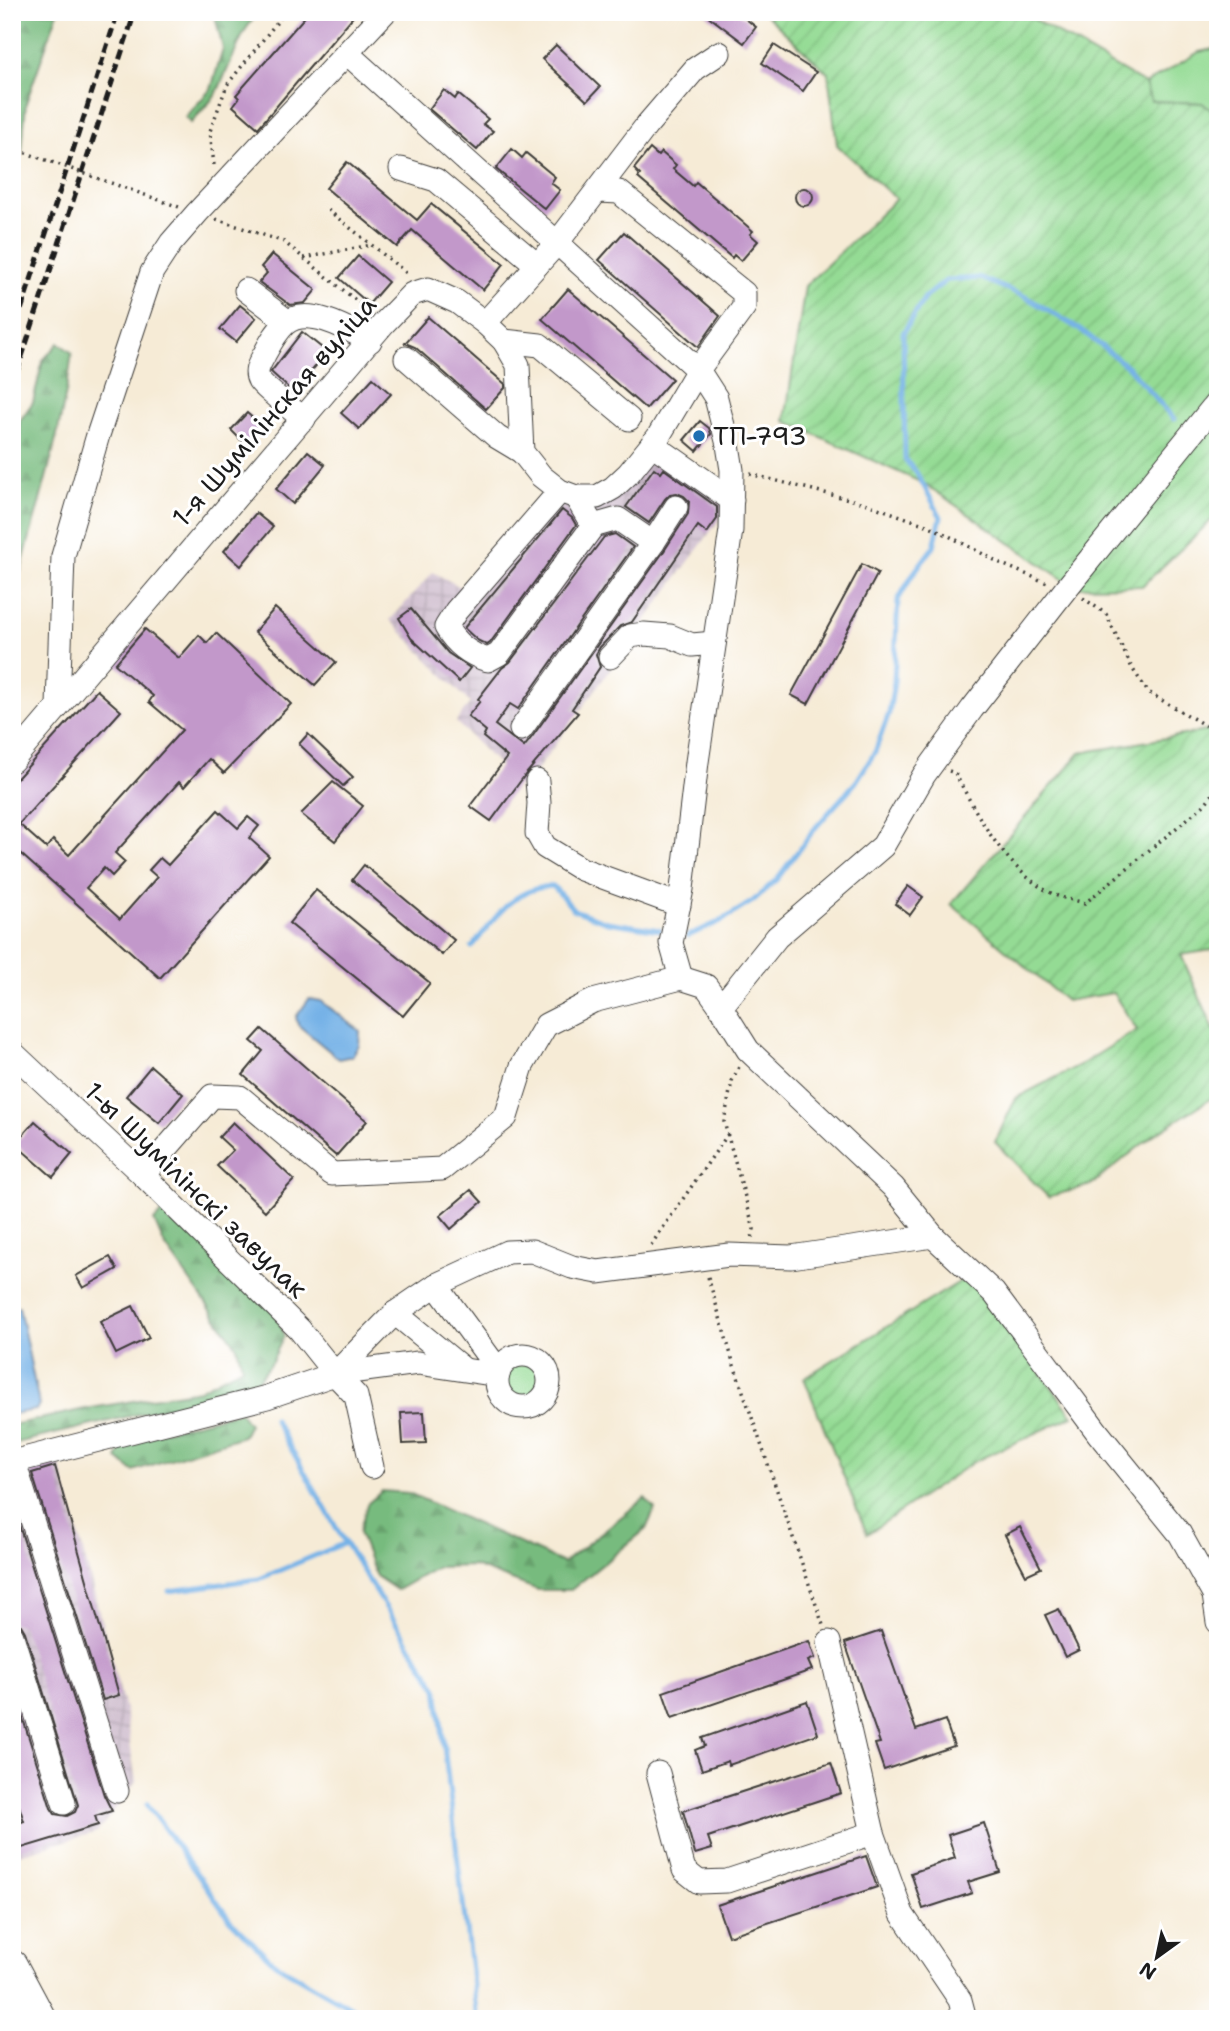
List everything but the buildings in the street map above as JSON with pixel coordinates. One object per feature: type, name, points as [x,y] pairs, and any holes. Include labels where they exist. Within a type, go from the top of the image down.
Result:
[{"type":"main road","points":[[12,1965],[41,2019]]},
{"type":"street","points":[[58,706],[63,556],[98,435],[152,272],[171,243],[197,213],[385,12]]},
{"type":"street","points":[[485,323],[557,243],[647,125],[695,69],[719,52]]},
{"type":"street","points":[[348,54],[698,370],[716,398],[732,470],[731,530],[679,905],[671,943],[681,978]]},
{"type":"street","points":[[401,169],[436,180],[537,265]]},
{"type":"street","points":[[568,494],[597,497],[613,488],[652,444],[698,370],[744,307],[744,293],[619,192],[599,191]]},
{"type":"street","points":[[428,289],[457,302],[485,323],[504,341],[518,365],[522,452]]},
{"type":"street","name":"1-я Шумілінская вуліца","points":[[12,761],[377,332],[412,295],[428,289]]},
{"type":"street","points":[[246,290],[287,321]]},
{"type":"street","points":[[304,419],[259,380],[257,369],[271,341],[287,321],[305,317],[321,318],[377,332]]},
{"type":"street","points":[[504,341],[540,345],[629,419]]},
{"type":"street","points":[[406,358],[497,437],[522,452],[541,476],[568,494],[593,526]]},
{"type":"street","points":[[721,1007],[777,937],[883,846],[924,775],[1065,590],[1218,401]]},
{"type":"street","points":[[652,444],[732,500]]},
{"type":"street","points":[[568,494],[456,611],[446,627],[451,636],[474,656],[488,660],[499,654],[593,526],[618,519],[653,543]]},
{"type":"street","points":[[521,729],[676,507]]},
{"type":"street","points":[[610,657],[630,636],[644,634],[670,636],[692,645],[714,643]]},
{"type":"street","points":[[537,781],[537,833],[545,847],[581,869],[679,905]]},
{"type":"street","points":[[142,1175],[212,1096],[240,1097],[332,1174],[442,1169],[506,1116],[522,1066],[546,1025],[593,1001],[681,978],[706,986],[748,1050],[893,1187],[933,1236],[994,1293],[1098,1433],[1180,1534],[1214,1595],[1218,1622]]},
{"type":"street","name":"1-ы Шумілінскі завулак","points":[[12,1052],[300,1330],[356,1396],[372,1466]]},
{"type":"street","points":[[335,1374],[395,1314],[436,1285],[507,1252],[532,1251],[572,1267],[598,1272],[729,1255],[791,1257],[933,1236]]},
{"type":"street","points":[[117,1791],[13,1462],[267,1397],[335,1374],[418,1363],[499,1373],[436,1285]]},
{"type":"street","points":[[395,1314],[464,1370]]},
{"type":"street","points":[[12,1636],[64,1803]]},
{"type":"street","points":[[829,1642],[873,1833],[902,1914],[960,2000],[965,2019]]},
{"type":"street","points":[[658,1773],[684,1871],[699,1882],[727,1881],[873,1833]]},
{"type":"path","points":[[216,193],[210,131],[223,96],[228,85],[285,12]]},
{"type":"path","points":[[12,148],[284,242],[304,258],[377,332]]},
{"type":"path","points":[[328,210],[428,289]]},
{"type":"path","points":[[304,258],[372,245]]},
{"type":"path","points":[[732,470],[864,503],[932,527],[1002,564],[1084,599],[1106,614],[1132,668],[1147,692],[1218,733]]},
{"type":"path","points":[[924,775],[942,769],[955,774],[985,828],[1028,879],[1055,896],[1085,903],[1203,806],[1218,788]]},
{"type":"path","points":[[748,1050],[732,1080],[724,1122],[754,1229],[748,1255]]},
{"type":"path","points":[[636,1267],[728,1134]]},
{"type":"path","points":[[703,1258],[734,1365],[829,1642]]},
{"type":"shaded area","points":[[657,450],[730,505],[523,789],[456,722],[470,703],[390,620],[433,572],[462,588],[539,498],[606,504]]},
{"type":"shaded area","points":[[57,1453],[125,1709],[136,1782],[97,1832],[12,1856],[12,1464]]},
{"type":"green space","points":[[12,12],[58,12],[26,103],[22,151],[12,173]]},
{"type":"green space","points":[[214,12],[258,12],[244,32],[216,95],[191,123],[185,117],[211,89],[223,49]]},
{"type":"green space","points":[[763,12],[1021,12],[1145,84],[1151,101],[1202,103],[1218,115],[1218,514],[1142,586],[1074,587],[925,484],[785,421],[805,286],[896,199],[837,145],[828,73]]},
{"type":"green space","points":[[1218,48],[1218,115],[1202,103],[1151,101],[1145,84],[1199,52]]},
{"type":"green space","points":[[59,343],[72,353],[63,408],[21,570],[12,588],[12,460],[20,442],[19,422],[33,402],[43,360]]},
{"type":"green space","points":[[1218,729],[1218,949],[1181,955],[1218,1038],[1218,1094],[1152,1136],[1091,1185],[1048,1197],[995,1142],[1016,1098],[1082,1064],[1137,1030],[1113,993],[1066,1001],[951,904],[1080,753]]},
{"type":"green space","points":[[167,1207],[278,1315],[284,1336],[272,1361],[253,1387],[12,1444],[12,1425],[85,1409],[199,1390],[242,1367],[237,1347],[164,1244],[154,1221]]},
{"type":"green space","points":[[969,1276],[1073,1416],[975,1461],[867,1534],[804,1378]]},
{"type":"green space","points":[[523,1363],[536,1368],[541,1381],[536,1394],[523,1399],[510,1394],[505,1381],[510,1368]]},
{"type":"green space","points":[[240,1412],[249,1424],[243,1436],[133,1471],[117,1459],[124,1441]]},
{"type":"green space","points":[[382,1491],[409,1493],[563,1563],[645,1498],[655,1509],[646,1529],[571,1590],[538,1590],[474,1566],[438,1567],[397,1590],[376,1576],[359,1533],[367,1504]]},
{"type":"water","points":[[309,999],[321,1001],[360,1031],[359,1045],[352,1056],[339,1059],[298,1025],[296,1017]]},
{"type":"water","points":[[19,1307],[39,1404],[36,1410],[12,1414],[12,1308]]},
{"type":"waterway","points":[[688,936],[721,921],[753,901],[777,879],[816,827],[856,782],[875,752],[889,713],[894,682],[898,600],[934,546],[941,517],[916,472],[905,460],[903,333],[925,297],[947,280],[981,278],[1026,297],[1081,330],[1128,367],[1174,419]]},
{"type":"waterway","points":[[472,947],[497,915],[516,898],[526,892],[553,886],[574,910],[607,922],[660,930]]},
{"type":"waterway","points":[[274,1419],[345,1543],[437,1688],[477,2019]]},
{"type":"waterway","points":[[169,1591],[259,1579],[345,1543]]},
{"type":"waterway","points":[[147,1804],[230,1920],[275,1964],[371,2019]]},
{"type":"railway","points":[[12,338],[118,12]]},
{"type":"railway","points":[[12,387],[135,12]]},
{"type":"place","name":"ТП-793","points":[[699,436]]}]
